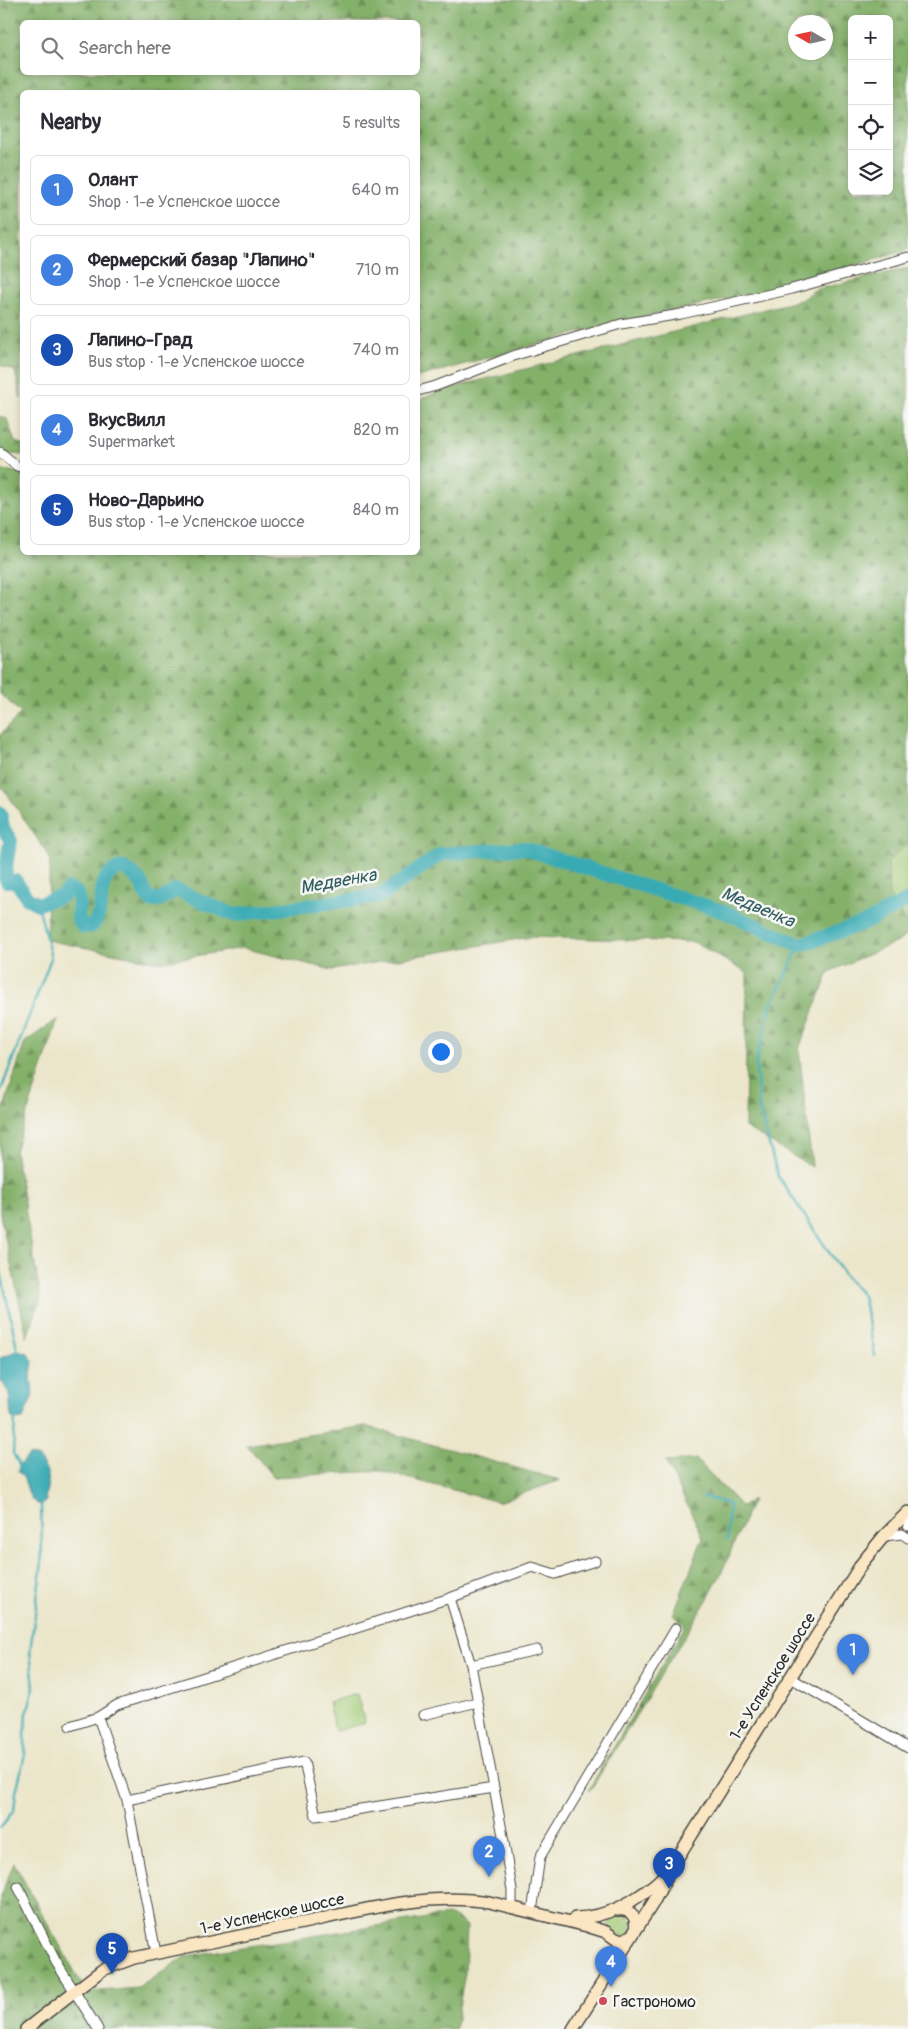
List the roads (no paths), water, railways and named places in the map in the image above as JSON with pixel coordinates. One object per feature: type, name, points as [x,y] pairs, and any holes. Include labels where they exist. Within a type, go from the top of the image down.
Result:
[{"type":"main road","name":"1-е Успенское шоссе","points":[[573,2029],[862,1563],[884,1536],[908,1512]]},
{"type":"main road","name":"1-е Успенское шоссе","points":[[610,1969],[613,1951],[606,1923],[609,1915],[648,1889],[673,1865]]},
{"type":"main road","name":"1-е Успенское шоссе","points":[[26,2029],[102,1970],[134,1958],[344,1914],[430,1900],[473,1900],[558,1918],[588,1918],[615,1910]]},
{"type":"main road","points":[[558,1918],[595,1928],[623,1940],[634,1933],[636,1923],[633,1915],[626,1910],[615,1910]]},
{"type":"street","points":[[420,390],[516,355],[621,324],[681,314],[788,290],[908,257]]},
{"type":"street","points":[[0,452],[20,467]]},
{"type":"street","points":[[908,1512],[908,1526]]},
{"type":"street","points":[[884,1536],[902,1534],[908,1538]]},
{"type":"street","points":[[70,1726],[98,1717],[118,1705],[450,1598],[532,1567],[555,1574],[595,1561]]},
{"type":"street","points":[[450,1598],[471,1665],[512,1890],[512,1908]]},
{"type":"street","points":[[532,1912],[540,1857],[676,1628]]},
{"type":"street","points":[[471,1665],[536,1650]]},
{"type":"street","points":[[790,1678],[908,1748]]},
{"type":"street","points":[[422,1715],[478,1702]]},
{"type":"street","points":[[98,1717],[127,1800],[156,1954]]},
{"type":"street","points":[[127,1800],[304,1762],[316,1816],[494,1788]]},
{"type":"street","points":[[18,1887],[56,1962],[98,2029]]},
{"type":"water","points":[[18,1350],[28,1353],[33,1361],[31,1376],[33,1395],[23,1419],[15,1420],[11,1417],[9,1393],[0,1379],[0,1358]]},
{"type":"water","points":[[29,1455],[39,1458],[48,1476],[46,1501],[41,1505],[36,1503],[29,1495],[24,1480],[18,1472],[19,1466]]},
{"type":"waterway","name":"Медвенка","points":[[0,813],[4,830],[11,841],[5,877],[7,881],[16,881],[27,898],[38,904],[62,896],[68,889],[77,893],[79,902],[78,920],[83,927],[92,926],[97,918],[104,882],[108,875],[115,870],[125,868],[140,882],[151,901],[160,900],[176,890],[234,915],[380,896],[441,854],[523,848],[725,912],[800,945],[865,923],[908,900]]},
{"type":"waterway","points":[[0,1093],[51,958],[38,904]]},
{"type":"waterway","points":[[800,945],[771,1005],[756,1062],[759,1109],[778,1176],[845,1276],[863,1296],[875,1356]]},
{"type":"waterway","points":[[0,1267],[18,1353]]},
{"type":"waterway","points":[[15,1419],[13,1453],[20,1467]]},
{"type":"waterway","points":[[704,1497],[729,1504],[727,1540]]},
{"type":"waterway","points":[[0,1828],[14,1810],[16,1792],[25,1754],[27,1713],[34,1687],[30,1652],[42,1561],[41,1504]]},
{"type":"place","name":"Олант","points":[[853,1675]]},
{"type":"place","name":"Фермерский базар \"Лапино\"","points":[[489,1877]]},
{"type":"place","name":"Лапино-Град","points":[[669,1889]]},
{"type":"place","name":"Ново-Дарьино","points":[[112,1974]]},
{"type":"place","name":"ВкусВилл","points":[[611,1987]]},
{"type":"place","name":"Гастрономо","points":[[603,2001]]}]
